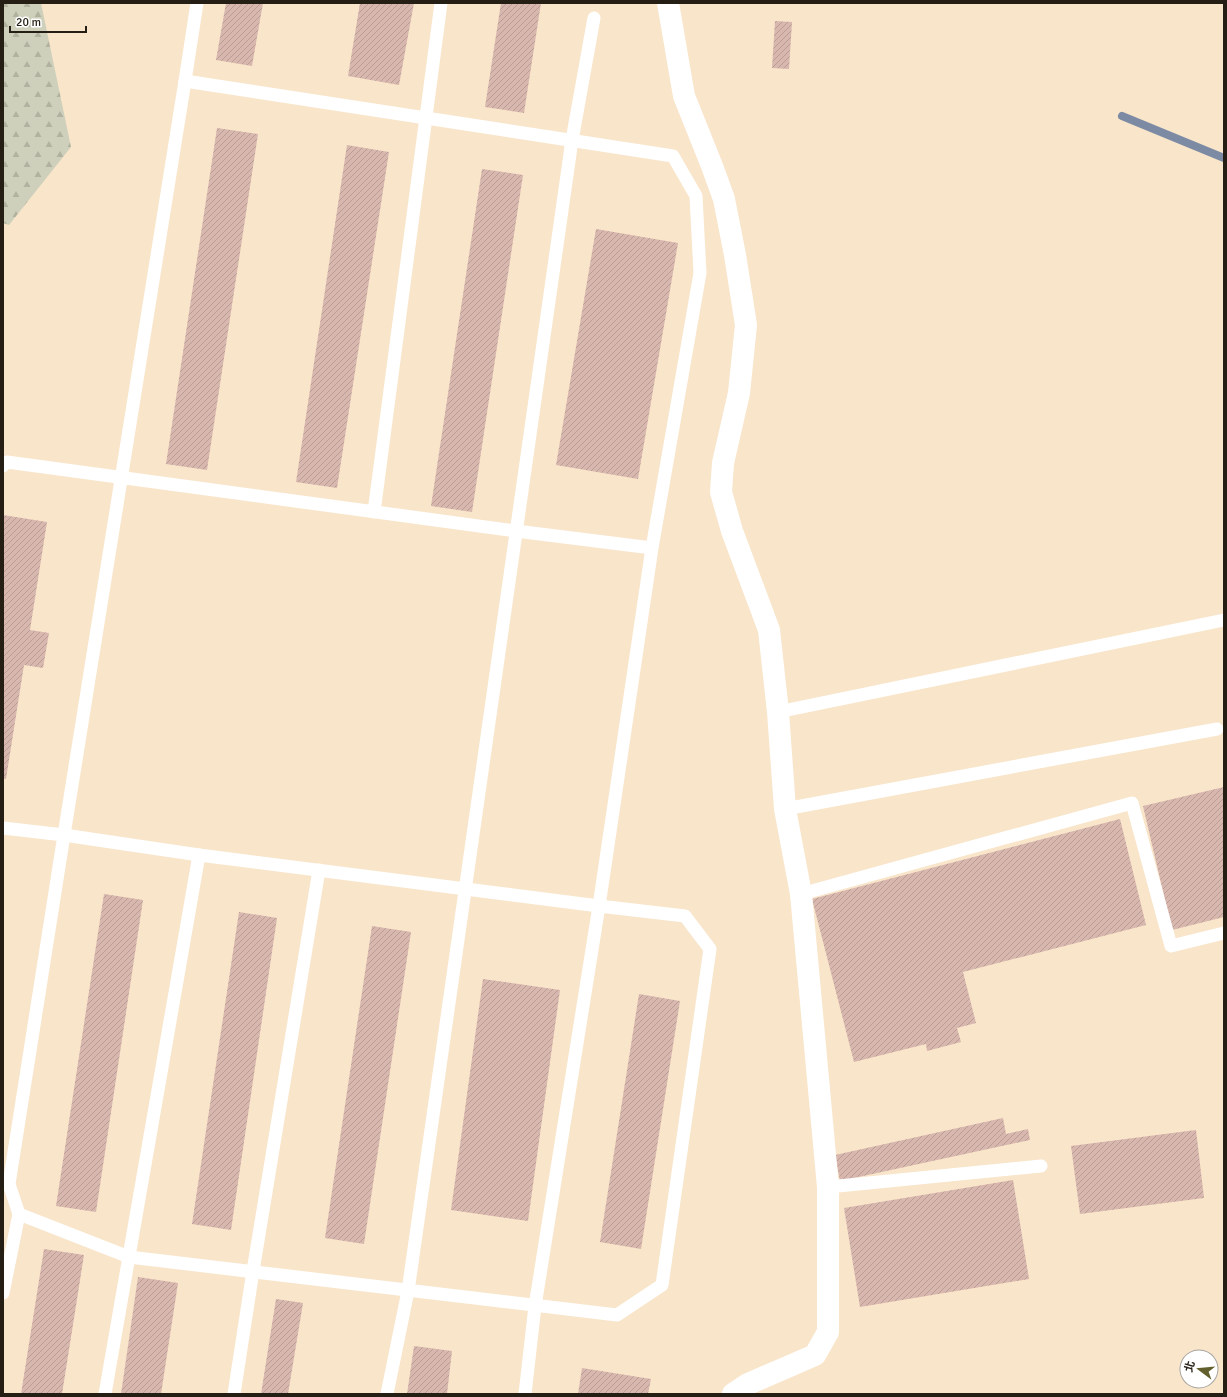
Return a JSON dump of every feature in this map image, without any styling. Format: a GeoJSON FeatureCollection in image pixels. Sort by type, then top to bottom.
{"type":"FeatureCollection","features":[{"type":"Feature","properties":{"kind":"street"},"geometry":{"type":"LineString","coordinates":[[668,3],[684,96],[724,199],[745,318],[746,326],[739,393],[723,463],[721,492],[732,531],[770,630],[785,809],[802,894],[828,1187],[828,1332],[815,1355],[748,1384],[733,1394]]}},
{"type":"Feature","properties":{"kind":"lane"},"geometry":{"type":"LineString","coordinates":[[3,1293],[19,1214],[9,1184],[197,3]]}},
{"type":"Feature","properties":{"kind":"lane"},"geometry":{"type":"LineString","coordinates":[[374,512],[441,3]]}},
{"type":"Feature","properties":{"kind":"lane"},"geometry":{"type":"LineString","coordinates":[[387,1394],[408,1290],[572,140],[594,18]]}},
{"type":"Feature","properties":{"kind":"lane"},"geometry":{"type":"LineString","coordinates":[[185,80],[673,156],[696,196],[700,273],[652,548],[598,906],[535,1306],[525,1394]]}},
{"type":"Feature","properties":{"kind":"lane"},"geometry":{"type":"LineString","coordinates":[[3,466],[7,462],[652,548]]}},
{"type":"Feature","properties":{"kind":"lane"},"geometry":{"type":"LineString","coordinates":[[778,712],[1224,620]]}},
{"type":"Feature","properties":{"kind":"lane"},"geometry":{"type":"LineString","coordinates":[[785,809],[1216,729]]}},
{"type":"Feature","properties":{"kind":"lane"},"geometry":{"type":"LineString","coordinates":[[802,894],[1132,803],[1171,946],[1224,933]]}},
{"type":"Feature","properties":{"kind":"lane"},"geometry":{"type":"LineString","coordinates":[[3,828],[64,835],[199,855],[685,916],[710,949],[662,1286],[617,1315],[129,1257],[19,1214]]}},
{"type":"Feature","properties":{"kind":"lane"},"geometry":{"type":"LineString","coordinates":[[105,1394],[199,855]]}},
{"type":"Feature","properties":{"kind":"lane"},"geometry":{"type":"LineString","coordinates":[[234,1394],[318,870]]}},
{"type":"Feature","properties":{"kind":"lane"},"geometry":{"type":"LineString","coordinates":[[828,1187],[1041,1166]]}},
{"type":"Feature","properties":{"kind":"green space"},"geometry":{"type":"Polygon","coordinates":[[[3,3],[41,3],[71,147],[9,225],[3,223],[3,3]]]}},
{"type":"Feature","properties":{"kind":"building"},"geometry":{"type":"Polygon","coordinates":[[[226,3],[263,3],[252,66],[216,60],[226,3]]]}},
{"type":"Feature","properties":{"kind":"building"},"geometry":{"type":"Polygon","coordinates":[[[360,3],[414,3],[399,85],[348,76],[360,3]]]}},
{"type":"Feature","properties":{"kind":"building"},"geometry":{"type":"Polygon","coordinates":[[[501,3],[541,3],[524,113],[485,107],[501,3]]]}},
{"type":"Feature","properties":{"kind":"building"},"geometry":{"type":"Polygon","coordinates":[[[775,21],[792,22],[789,69],[772,68],[775,21]]]}},
{"type":"Feature","properties":{"kind":"building"},"geometry":{"type":"Polygon","coordinates":[[[217,128],[258,134],[207,470],[166,464],[217,128]]]}},
{"type":"Feature","properties":{"kind":"building"},"geometry":{"type":"Polygon","coordinates":[[[347,145],[389,152],[337,488],[296,482],[347,145]]]}},
{"type":"Feature","properties":{"kind":"building"},"geometry":{"type":"Polygon","coordinates":[[[482,169],[523,175],[472,512],[431,506],[482,169]]]}},
{"type":"Feature","properties":{"kind":"building"},"geometry":{"type":"Polygon","coordinates":[[[596,229],[678,243],[638,479],[556,465],[596,229]]]}},
{"type":"Feature","properties":{"kind":"building"},"geometry":{"type":"Polygon","coordinates":[[[3,515],[47,522],[30,630],[49,633],[43,668],[24,665],[6,779],[3,779],[3,515]]]}},
{"type":"Feature","properties":{"kind":"building"},"geometry":{"type":"Polygon","coordinates":[[[1224,787],[1224,917],[1172,930],[1143,806],[1224,787]]]}},
{"type":"Feature","properties":{"kind":"building"},"geometry":{"type":"Polygon","coordinates":[[[1120,819],[1146,925],[963,972],[976,1023],[957,1028],[961,1042],[927,1051],[926,1044],[854,1062],[812,899],[1120,819]]]}},
{"type":"Feature","properties":{"kind":"building"},"geometry":{"type":"Polygon","coordinates":[[[104,894],[143,900],[96,1212],[56,1206],[104,894]]]}},
{"type":"Feature","properties":{"kind":"building"},"geometry":{"type":"Polygon","coordinates":[[[239,912],[277,918],[231,1230],[192,1224],[239,912]]]}},
{"type":"Feature","properties":{"kind":"building"},"geometry":{"type":"Polygon","coordinates":[[[372,926],[411,932],[364,1244],[325,1238],[372,926]]]}},
{"type":"Feature","properties":{"kind":"building"},"geometry":{"type":"Polygon","coordinates":[[[483,979],[560,990],[528,1221],[451,1210],[483,979]]]}},
{"type":"Feature","properties":{"kind":"building"},"geometry":{"type":"Polygon","coordinates":[[[639,994],[680,1001],[641,1249],[600,1242],[639,994]]]}},
{"type":"Feature","properties":{"kind":"building"},"geometry":{"type":"Polygon","coordinates":[[[1003,1118],[1006,1134],[1028,1129],[1030,1140],[840,1181],[835,1155],[1003,1118]]]}},
{"type":"Feature","properties":{"kind":"building"},"geometry":{"type":"Polygon","coordinates":[[[1196,1130],[1204,1198],[1080,1214],[1071,1146],[1196,1130]]]}},
{"type":"Feature","properties":{"kind":"building"},"geometry":{"type":"Polygon","coordinates":[[[1013,1180],[1029,1279],[860,1307],[844,1208],[1013,1180]]]}},
{"type":"Feature","properties":{"kind":"building"},"geometry":{"type":"Polygon","coordinates":[[[44,1249],[84,1255],[62,1394],[21,1394],[44,1249]]]}},
{"type":"Feature","properties":{"kind":"building"},"geometry":{"type":"Polygon","coordinates":[[[138,1277],[178,1283],[161,1394],[121,1394],[138,1277]]]}},
{"type":"Feature","properties":{"kind":"building"},"geometry":{"type":"Polygon","coordinates":[[[276,1299],[303,1303],[288,1394],[261,1394],[276,1299]]]}},
{"type":"Feature","properties":{"kind":"building"},"geometry":{"type":"Polygon","coordinates":[[[414,1346],[452,1351],[447,1394],[407,1394],[414,1346]]]}},
{"type":"Feature","properties":{"kind":"building"},"geometry":{"type":"Polygon","coordinates":[[[582,1368],[651,1379],[648,1394],[578,1394],[582,1368]]]}},
{"type":"Feature","properties":{"kind":"waterway"},"geometry":{"type":"LineString","coordinates":[[1122,116],[1224,158]]}}]}
